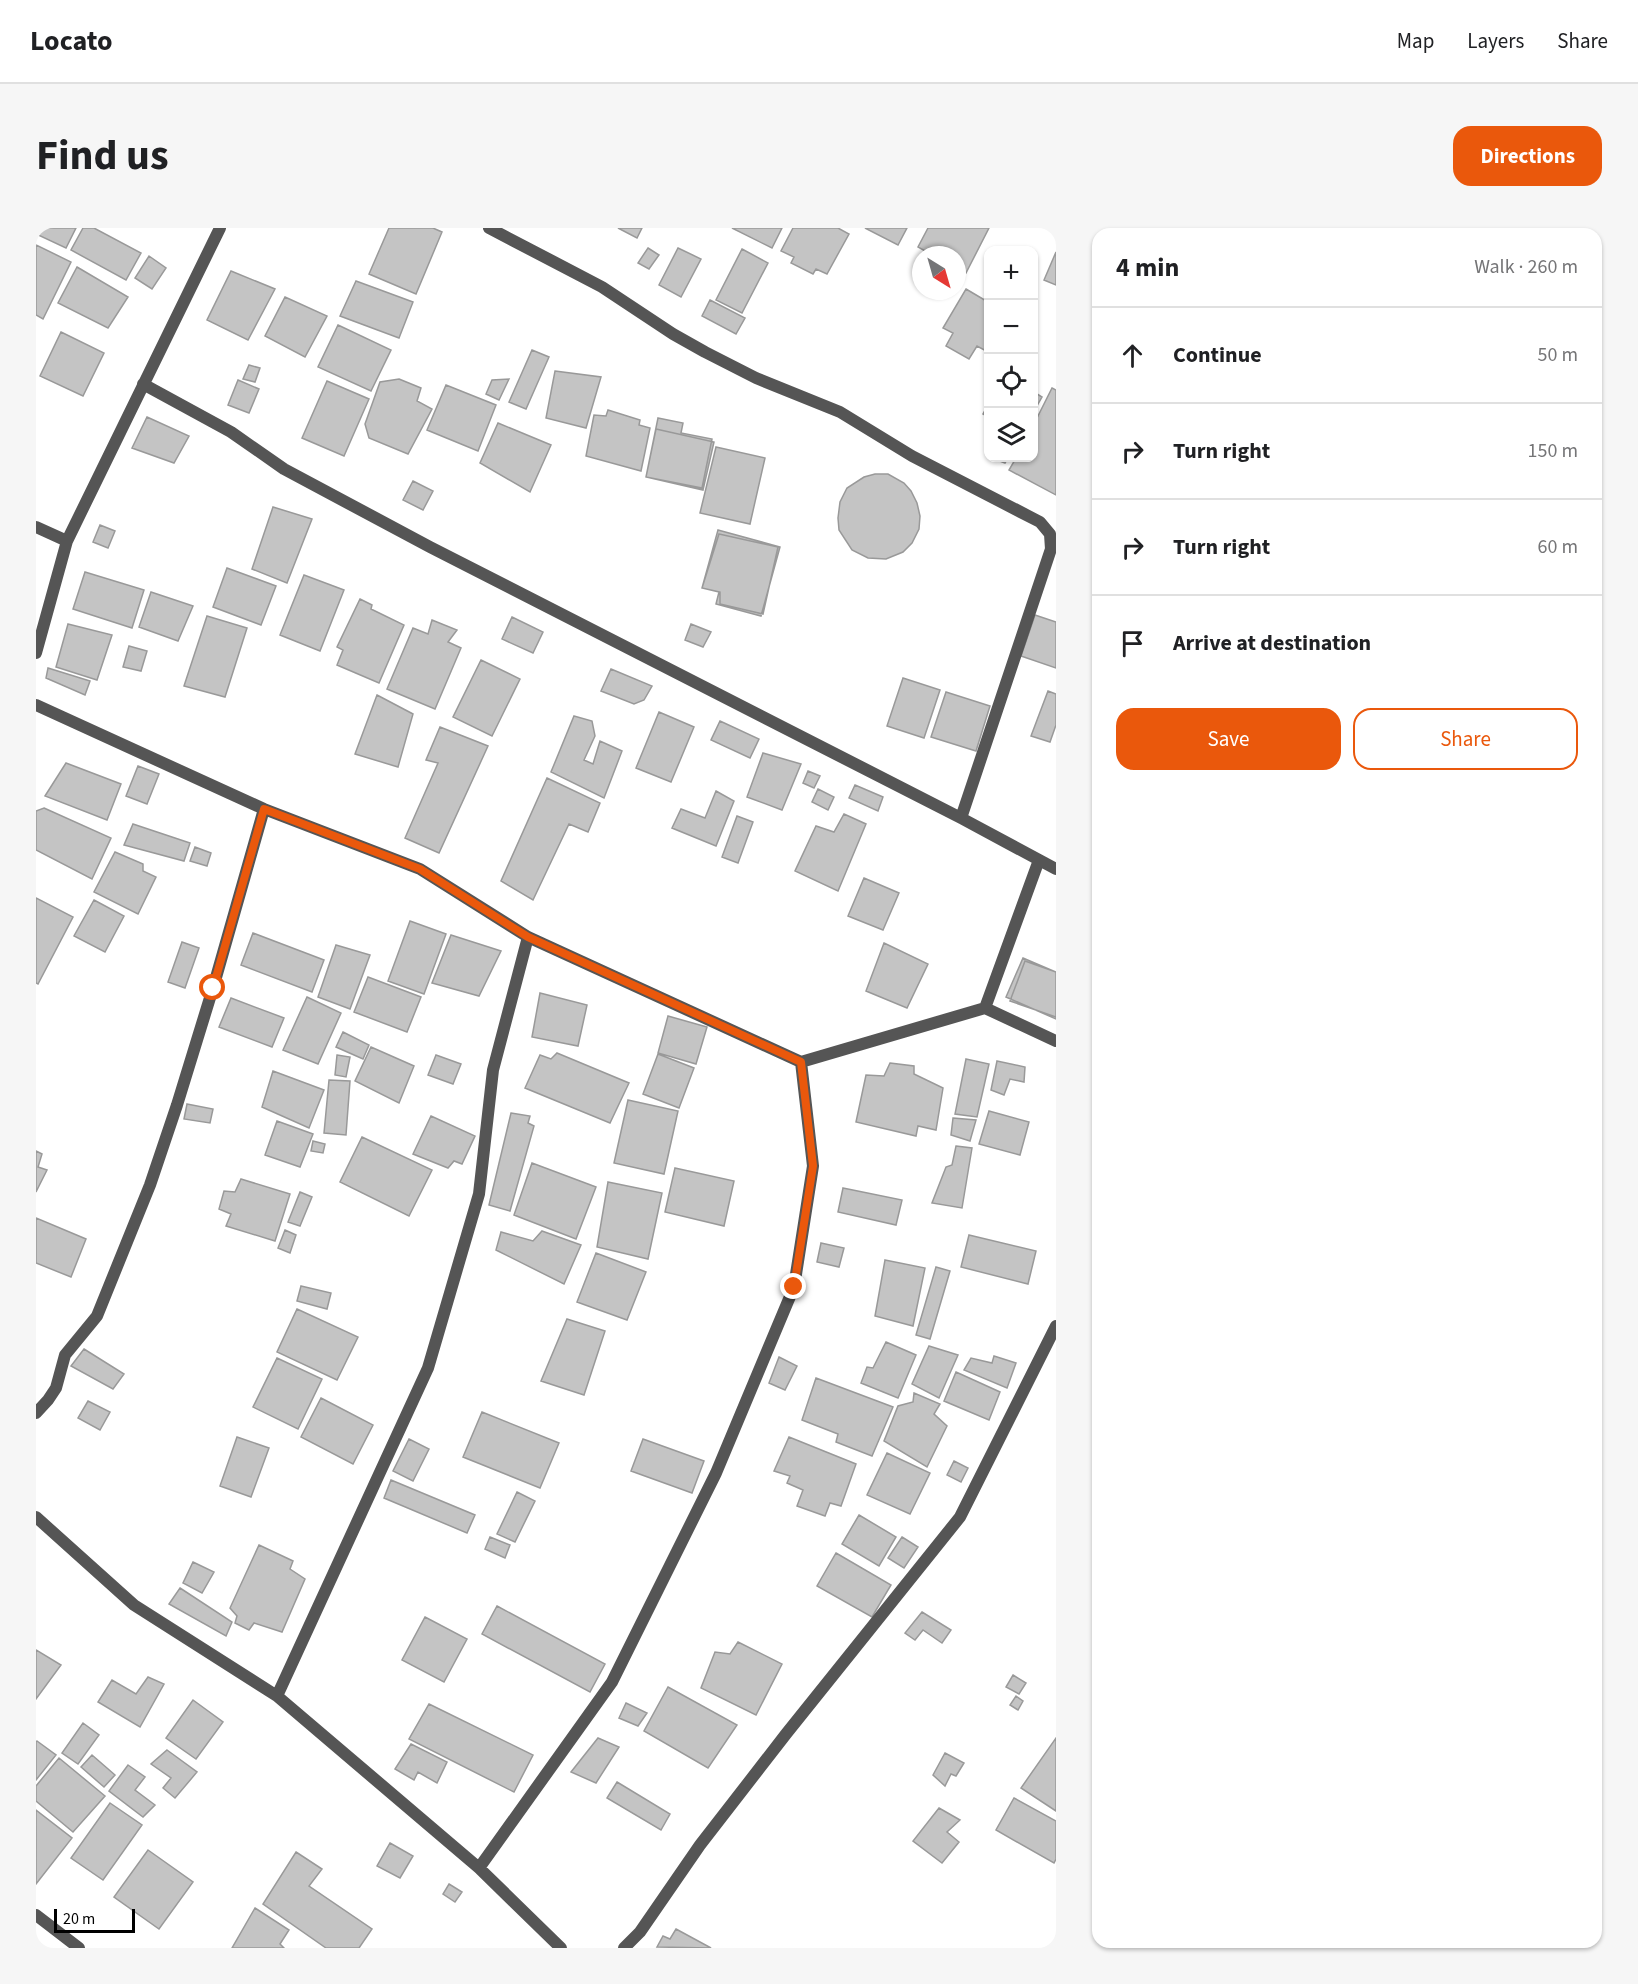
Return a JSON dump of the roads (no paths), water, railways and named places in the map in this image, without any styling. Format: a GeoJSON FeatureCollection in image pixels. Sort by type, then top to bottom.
{"type":"FeatureCollection","features":[{"type":"Feature","properties":{"kind":"street"},"geometry":{"type":"LineString","coordinates":[[36,653],[67,541],[220,228]]}},
{"type":"Feature","properties":{"kind":"street"},"geometry":{"type":"LineString","coordinates":[[489,228],[602,287],[705,352],[756,378],[840,412],[912,456],[1040,522],[1050,534],[1051,549],[961,818]]}},
{"type":"Feature","properties":{"kind":"street"},"geometry":{"type":"LineString","coordinates":[[143,384],[231,432],[284,469],[1056,869]]}},
{"type":"Feature","properties":{"kind":"street"},"geometry":{"type":"LineString","coordinates":[[36,527],[67,541]]}},
{"type":"Feature","properties":{"kind":"street"},"geometry":{"type":"LineString","coordinates":[[36,705],[264,809],[420,869],[528,937],[801,1062],[985,1008],[1056,1041]]}},
{"type":"Feature","properties":{"kind":"street"},"geometry":{"type":"LineString","coordinates":[[36,1413],[48,1401],[56,1388],[65,1355],[97,1316],[150,1185],[213,988],[264,809]]}},
{"type":"Feature","properties":{"kind":"street"},"geometry":{"type":"LineString","coordinates":[[985,1008],[1039,860]]}},
{"type":"Feature","properties":{"kind":"street"},"geometry":{"type":"LineString","coordinates":[[277,1696],[428,1368],[480,1194],[493,1070],[528,937]]}},
{"type":"Feature","properties":{"kind":"street"},"geometry":{"type":"LineString","coordinates":[[479,1868],[612,1682],[717,1473],[794,1287],[813,1166],[801,1062]]}},
{"type":"Feature","properties":{"kind":"street"},"geometry":{"type":"LineString","coordinates":[[624,1948],[640,1932],[700,1845],[786,1734],[960,1517],[1056,1326]]}},
{"type":"Feature","properties":{"kind":"street"},"geometry":{"type":"LineString","coordinates":[[36,1517],[134,1605],[277,1696],[479,1868],[561,1948]]}},
{"type":"Feature","properties":{"kind":"street"},"geometry":{"type":"LineString","coordinates":[[36,1915],[79,1948]]}}]}
